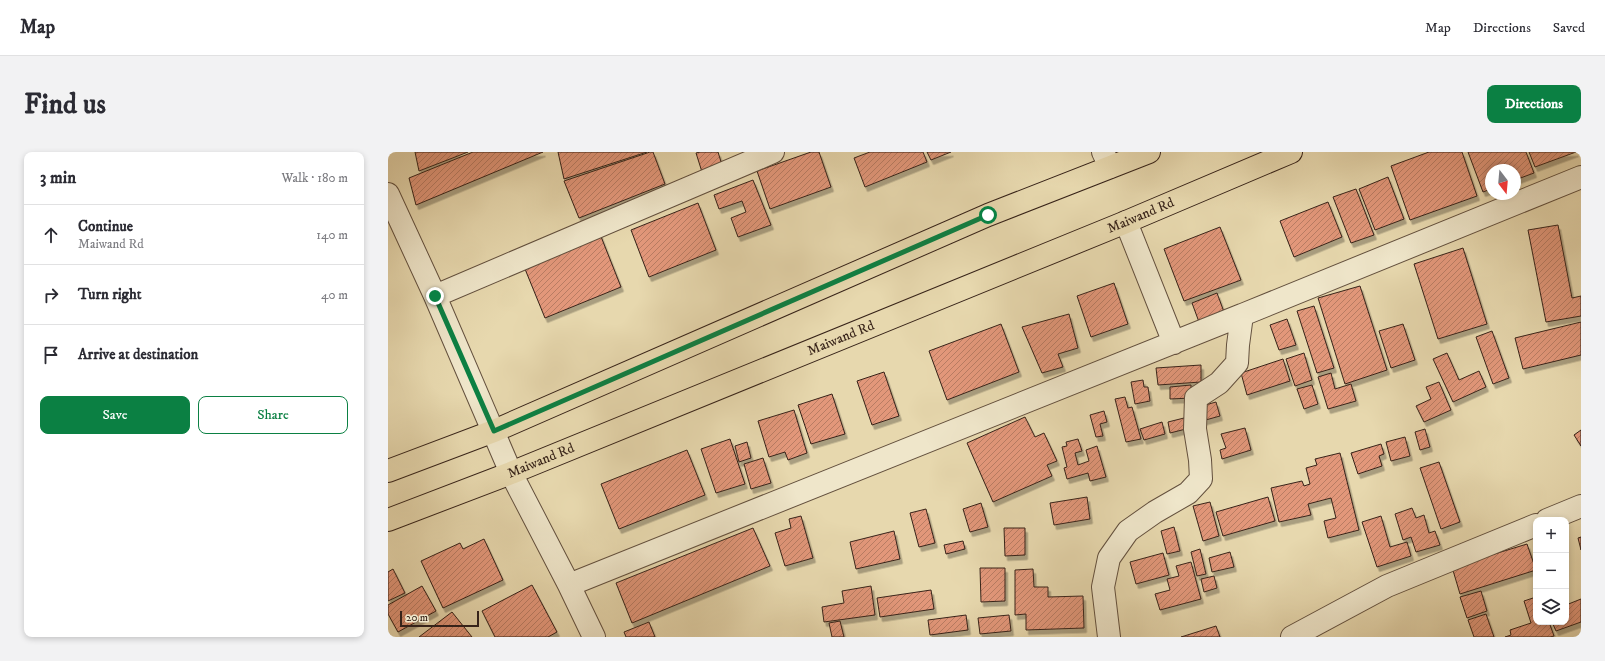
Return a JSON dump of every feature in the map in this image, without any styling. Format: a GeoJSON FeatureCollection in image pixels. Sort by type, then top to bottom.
{"type":"FeatureCollection","features":[{"type":"Feature","properties":{"kind":"main road"},"geometry":{"type":"LineString","coordinates":[[388,471],[494,431],[988,215],[1106,160],[1149,152]]}},
{"type":"Feature","properties":{"kind":"main road","name":"Maiwand Rd"},"geometry":{"type":"LineString","coordinates":[[388,520],[511,473],[1126,222],[1291,152]]}},
{"type":"Feature","properties":{"kind":"street"},"geometry":{"type":"LineString","coordinates":[[435,296],[735,159],[773,152]]}},
{"type":"Feature","properties":{"kind":"street"},"geometry":{"type":"LineString","coordinates":[[569,585],[1242,316],[1581,177]]}},
{"type":"Feature","properties":{"kind":"street"},"geometry":{"type":"LineString","coordinates":[[388,194],[435,296],[511,473],[594,637]]}},
{"type":"Feature","properties":{"kind":"street"},"geometry":{"type":"LineString","coordinates":[[1126,222],[1174,343]]}},
{"type":"Feature","properties":{"kind":"street"},"geometry":{"type":"LineString","coordinates":[[1109,637],[1103,587],[1109,558],[1128,532],[1155,512],[1188,493],[1200,479],[1200,460],[1194,429],[1196,398],[1219,383],[1237,363],[1242,316]]}},
{"type":"Feature","properties":{"kind":"street"},"geometry":{"type":"LineString","coordinates":[[1554,517],[1581,506]]}},
{"type":"Feature","properties":{"kind":"street"},"geometry":{"type":"LineString","coordinates":[[1292,637],[1388,586],[1533,526]]}},
{"type":"Feature","properties":{"kind":"building"},"geometry":{"type":"Polygon","coordinates":[[[415,152],[468,152],[419,171],[415,152]]]}},
{"type":"Feature","properties":{"kind":"building"},"geometry":{"type":"Polygon","coordinates":[[[473,152],[543,152],[416,205],[409,178],[473,152]]]}},
{"type":"Feature","properties":{"kind":"building"},"geometry":{"type":"Polygon","coordinates":[[[558,152],[647,152],[564,179],[558,152]]]}},
{"type":"Feature","properties":{"kind":"building"},"geometry":{"type":"Polygon","coordinates":[[[653,152],[665,184],[579,218],[564,181],[653,152]]]}},
{"type":"Feature","properties":{"kind":"building"},"geometry":{"type":"Polygon","coordinates":[[[718,152],[722,165],[702,172],[696,153],[718,152]]]}},
{"type":"Feature","properties":{"kind":"building"},"geometry":{"type":"Polygon","coordinates":[[[811,152],[819,152],[831,187],[770,209],[757,171],[811,152]]]}},
{"type":"Feature","properties":{"kind":"building"},"geometry":{"type":"Polygon","coordinates":[[[870,152],[923,152],[927,162],[865,187],[854,158],[870,152]]]}},
{"type":"Feature","properties":{"kind":"building"},"geometry":{"type":"Polygon","coordinates":[[[927,152],[951,152],[931,160],[927,152]]]}},
{"type":"Feature","properties":{"kind":"building"},"geometry":{"type":"Polygon","coordinates":[[[1429,152],[1462,152],[1477,196],[1410,220],[1391,166],[1429,152]]]}},
{"type":"Feature","properties":{"kind":"building"},"geometry":{"type":"Polygon","coordinates":[[[1468,152],[1526,152],[1534,173],[1521,178],[1521,164],[1485,164],[1485,191],[1483,192],[1468,152]]]}},
{"type":"Feature","properties":{"kind":"building"},"geometry":{"type":"Polygon","coordinates":[[[1529,152],[1576,152],[1535,167],[1529,152]]]}},
{"type":"Feature","properties":{"kind":"building"},"geometry":{"type":"Polygon","coordinates":[[[1388,177],[1404,219],[1375,230],[1359,189],[1388,177]]]}},
{"type":"Feature","properties":{"kind":"building"},"geometry":{"type":"Polygon","coordinates":[[[753,180],[771,225],[738,237],[731,218],[746,212],[742,201],[719,209],[714,195],[753,180]]]}},
{"type":"Feature","properties":{"kind":"building"},"geometry":{"type":"Polygon","coordinates":[[[1356,189],[1374,235],[1351,243],[1333,197],[1356,189]]]}},
{"type":"Feature","properties":{"kind":"building"},"geometry":{"type":"Polygon","coordinates":[[[1328,202],[1342,237],[1294,257],[1280,221],[1328,202]]]}},
{"type":"Feature","properties":{"kind":"building"},"geometry":{"type":"Polygon","coordinates":[[[698,203],[716,250],[649,277],[631,230],[698,203]]]}},
{"type":"Feature","properties":{"kind":"building"},"geometry":{"type":"Polygon","coordinates":[[[1558,225],[1572,298],[1581,296],[1581,316],[1546,322],[1528,230],[1558,225]]]}},
{"type":"Feature","properties":{"kind":"building"},"geometry":{"type":"Polygon","coordinates":[[[1220,227],[1241,280],[1184,301],[1164,249],[1220,227]]]}},
{"type":"Feature","properties":{"kind":"building"},"geometry":{"type":"Polygon","coordinates":[[[598,229],[621,287],[545,318],[525,269],[598,229]]]}},
{"type":"Feature","properties":{"kind":"building"},"geometry":{"type":"Polygon","coordinates":[[[1463,248],[1487,324],[1438,339],[1414,264],[1463,248]]]}},
{"type":"Feature","properties":{"kind":"building"},"geometry":{"type":"Polygon","coordinates":[[[1114,283],[1128,324],[1091,337],[1077,296],[1114,283]]]}},
{"type":"Feature","properties":{"kind":"building"},"geometry":{"type":"Polygon","coordinates":[[[1360,286],[1387,370],[1345,384],[1318,298],[1360,286]]]}},
{"type":"Feature","properties":{"kind":"building"},"geometry":{"type":"Polygon","coordinates":[[[1217,293],[1224,312],[1199,322],[1192,303],[1217,293]]]}},
{"type":"Feature","properties":{"kind":"building"},"geometry":{"type":"Polygon","coordinates":[[[1314,306],[1334,368],[1317,373],[1297,311],[1314,306]]]}},
{"type":"Feature","properties":{"kind":"building"},"geometry":{"type":"Polygon","coordinates":[[[1069,314],[1078,348],[1058,354],[1063,367],[1042,373],[1022,327],[1069,314]]]}},
{"type":"Feature","properties":{"kind":"building"},"geometry":{"type":"Polygon","coordinates":[[[1287,319],[1296,345],[1279,350],[1270,325],[1287,319]]]}},
{"type":"Feature","properties":{"kind":"building"},"geometry":{"type":"Polygon","coordinates":[[[1581,322],[1581,355],[1523,369],[1515,338],[1581,322]]]}},
{"type":"Feature","properties":{"kind":"building"},"geometry":{"type":"Polygon","coordinates":[[[1001,324],[1019,372],[947,400],[929,351],[1001,324]]]}},
{"type":"Feature","properties":{"kind":"building"},"geometry":{"type":"Polygon","coordinates":[[[1403,324],[1415,360],[1391,368],[1379,331],[1403,324]]]}},
{"type":"Feature","properties":{"kind":"building"},"geometry":{"type":"Polygon","coordinates":[[[1492,331],[1509,378],[1493,384],[1476,337],[1492,331]]]}},
{"type":"Feature","properties":{"kind":"building"},"geometry":{"type":"Polygon","coordinates":[[[1304,353],[1312,380],[1295,386],[1286,359],[1304,353]]]}},
{"type":"Feature","properties":{"kind":"building"},"geometry":{"type":"Polygon","coordinates":[[[1447,353],[1459,380],[1479,371],[1486,387],[1453,402],[1433,359],[1447,353]]]}},
{"type":"Feature","properties":{"kind":"building"},"geometry":{"type":"Polygon","coordinates":[[[1283,359],[1290,381],[1247,395],[1241,373],[1283,359]]]}},
{"type":"Feature","properties":{"kind":"building"},"geometry":{"type":"Polygon","coordinates":[[[1201,365],[1201,382],[1158,385],[1156,368],[1201,365]]]}},
{"type":"Feature","properties":{"kind":"building"},"geometry":{"type":"Polygon","coordinates":[[[884,372],[899,416],[872,425],[857,381],[884,372]]]}},
{"type":"Feature","properties":{"kind":"building"},"geometry":{"type":"Polygon","coordinates":[[[1331,373],[1335,389],[1351,384],[1356,401],[1328,409],[1318,377],[1331,373]]]}},
{"type":"Feature","properties":{"kind":"building"},"geometry":{"type":"Polygon","coordinates":[[[1143,380],[1144,387],[1148,387],[1150,401],[1135,404],[1131,382],[1143,380]]]}},
{"type":"Feature","properties":{"kind":"building"},"geometry":{"type":"Polygon","coordinates":[[[1439,382],[1451,410],[1424,422],[1416,406],[1431,399],[1426,387],[1439,382]]]}},
{"type":"Feature","properties":{"kind":"building"},"geometry":{"type":"Polygon","coordinates":[[[1191,385],[1191,398],[1170,399],[1170,387],[1191,385]]]}},
{"type":"Feature","properties":{"kind":"building"},"geometry":{"type":"Polygon","coordinates":[[[1312,385],[1318,404],[1304,409],[1297,389],[1312,385]]]}},
{"type":"Feature","properties":{"kind":"building"},"geometry":{"type":"Polygon","coordinates":[[[832,394],[845,434],[811,444],[798,405],[832,394]]]}},
{"type":"Feature","properties":{"kind":"building"},"geometry":{"type":"Polygon","coordinates":[[[1125,397],[1128,408],[1132,407],[1141,439],[1126,442],[1115,399],[1125,397]]]}},
{"type":"Feature","properties":{"kind":"building"},"geometry":{"type":"Polygon","coordinates":[[[1216,402],[1220,416],[1202,421],[1198,407],[1216,402]]]}},
{"type":"Feature","properties":{"kind":"building"},"geometry":{"type":"Polygon","coordinates":[[[794,410],[807,453],[788,460],[785,452],[769,457],[758,421],[794,410]]]}},
{"type":"Feature","properties":{"kind":"building"},"geometry":{"type":"Polygon","coordinates":[[[1104,411],[1107,422],[1100,424],[1103,436],[1096,437],[1090,415],[1104,411]]]}},
{"type":"Feature","properties":{"kind":"building"},"geometry":{"type":"Polygon","coordinates":[[[1025,417],[1035,437],[1044,433],[1057,461],[1047,465],[1052,476],[993,502],[967,443],[1025,417]]]}},
{"type":"Feature","properties":{"kind":"building"},"geometry":{"type":"Polygon","coordinates":[[[1188,417],[1190,428],[1170,433],[1168,422],[1188,417]]]}},
{"type":"Feature","properties":{"kind":"building"},"geometry":{"type":"Polygon","coordinates":[[[1162,422],[1165,434],[1144,440],[1140,429],[1162,422]]]}},
{"type":"Feature","properties":{"kind":"building"},"geometry":{"type":"Polygon","coordinates":[[[1245,428],[1251,450],[1222,459],[1220,450],[1226,448],[1221,434],[1245,428]]]}},
{"type":"Feature","properties":{"kind":"building"},"geometry":{"type":"Polygon","coordinates":[[[1425,429],[1430,447],[1420,450],[1415,432],[1425,429]]]}},
{"type":"Feature","properties":{"kind":"building"},"geometry":{"type":"Polygon","coordinates":[[[1581,430],[1581,446],[1574,435],[1581,430]]]}},
{"type":"Feature","properties":{"kind":"building"},"geometry":{"type":"Polygon","coordinates":[[[1405,437],[1410,456],[1391,461],[1386,442],[1405,437]]]}},
{"type":"Feature","properties":{"kind":"building"},"geometry":{"type":"Polygon","coordinates":[[[730,439],[745,484],[716,493],[701,449],[730,439]]]}},
{"type":"Feature","properties":{"kind":"building"},"geometry":{"type":"Polygon","coordinates":[[[1078,439],[1082,451],[1075,453],[1078,465],[1089,461],[1086,450],[1097,446],[1106,477],[1090,481],[1088,473],[1067,479],[1064,468],[1067,467],[1062,447],[1067,446],[1066,442],[1078,439]]]}},
{"type":"Feature","properties":{"kind":"building"},"geometry":{"type":"Polygon","coordinates":[[[747,442],[751,458],[739,462],[735,446],[747,442]]]}},
{"type":"Feature","properties":{"kind":"building"},"geometry":{"type":"Polygon","coordinates":[[[1381,444],[1384,454],[1379,456],[1382,466],[1358,474],[1351,453],[1381,444]]]}},
{"type":"Feature","properties":{"kind":"building"},"geometry":{"type":"Polygon","coordinates":[[[687,450],[705,495],[619,529],[601,484],[687,450]]]}},
{"type":"Feature","properties":{"kind":"building"},"geometry":{"type":"Polygon","coordinates":[[[1340,453],[1359,530],[1328,538],[1324,521],[1336,518],[1331,498],[1308,504],[1311,515],[1279,522],[1271,488],[1302,481],[1304,486],[1310,484],[1306,468],[1317,465],[1315,459],[1340,453]]]}},
{"type":"Feature","properties":{"kind":"building"},"geometry":{"type":"Polygon","coordinates":[[[763,458],[771,483],[751,489],[744,464],[763,458]]]}},
{"type":"Feature","properties":{"kind":"building"},"geometry":{"type":"Polygon","coordinates":[[[1439,462],[1460,522],[1441,529],[1420,468],[1439,462]]]}},
{"type":"Feature","properties":{"kind":"building"},"geometry":{"type":"Polygon","coordinates":[[[1087,497],[1090,519],[1054,525],[1050,503],[1087,497]]]}},
{"type":"Feature","properties":{"kind":"building"},"geometry":{"type":"Polygon","coordinates":[[[1268,497],[1275,521],[1223,536],[1216,512],[1268,497]]]}},
{"type":"Feature","properties":{"kind":"building"},"geometry":{"type":"Polygon","coordinates":[[[1210,502],[1219,536],[1203,541],[1193,506],[1210,502]]]}},
{"type":"Feature","properties":{"kind":"building"},"geometry":{"type":"Polygon","coordinates":[[[981,503],[988,527],[970,532],[963,509],[981,503]]]}},
{"type":"Feature","properties":{"kind":"building"},"geometry":{"type":"Polygon","coordinates":[[[1412,508],[1416,518],[1424,515],[1429,533],[1435,531],[1440,545],[1416,552],[1411,537],[1403,540],[1395,514],[1412,508]]]}},
{"type":"Feature","properties":{"kind":"building"},"geometry":{"type":"Polygon","coordinates":[[[926,509],[935,543],[919,547],[910,513],[926,509]]]}},
{"type":"Feature","properties":{"kind":"building"},"geometry":{"type":"Polygon","coordinates":[[[801,516],[813,558],[785,566],[775,533],[791,528],[789,519],[801,516]]]}},
{"type":"Feature","properties":{"kind":"building"},"geometry":{"type":"Polygon","coordinates":[[[1381,516],[1390,547],[1407,542],[1411,556],[1377,567],[1362,522],[1381,516]]]}},
{"type":"Feature","properties":{"kind":"building"},"geometry":{"type":"Polygon","coordinates":[[[1174,527],[1180,551],[1167,554],[1161,531],[1174,527]]]}},
{"type":"Feature","properties":{"kind":"building"},"geometry":{"type":"Polygon","coordinates":[[[753,528],[770,566],[632,623],[616,583],[753,528]]]}},
{"type":"Feature","properties":{"kind":"building"},"geometry":{"type":"Polygon","coordinates":[[[1004,528],[1025,528],[1025,555],[1005,556],[1004,528]]]}},
{"type":"Feature","properties":{"kind":"building"},"geometry":{"type":"Polygon","coordinates":[[[894,531],[900,559],[856,569],[850,542],[894,531]]]}},
{"type":"Feature","properties":{"kind":"building"},"geometry":{"type":"Polygon","coordinates":[[[1581,537],[1581,550],[1578,538],[1581,537]]]}},
{"type":"Feature","properties":{"kind":"building"},"geometry":{"type":"Polygon","coordinates":[[[484,539],[503,580],[443,608],[421,561],[460,543],[463,549],[484,539]]]}},
{"type":"Feature","properties":{"kind":"building"},"geometry":{"type":"Polygon","coordinates":[[[963,541],[965,549],[946,554],[944,545],[963,541]]]}},
{"type":"Feature","properties":{"kind":"building"},"geometry":{"type":"Polygon","coordinates":[[[1527,544],[1533,561],[1533,571],[1460,594],[1452,567],[1527,544]]]}},
{"type":"Feature","properties":{"kind":"building"},"geometry":{"type":"Polygon","coordinates":[[[1200,549],[1206,574],[1197,576],[1191,552],[1200,549]]]}},
{"type":"Feature","properties":{"kind":"building"},"geometry":{"type":"Polygon","coordinates":[[[1230,552],[1234,567],[1212,572],[1209,558],[1230,552]]]}},
{"type":"Feature","properties":{"kind":"building"},"geometry":{"type":"Polygon","coordinates":[[[1163,553],[1169,575],[1136,584],[1130,562],[1163,553]]]}},
{"type":"Feature","properties":{"kind":"building"},"geometry":{"type":"Polygon","coordinates":[[[1191,562],[1201,599],[1160,610],[1155,594],[1170,590],[1167,579],[1179,576],[1176,566],[1191,562]]]}},
{"type":"Feature","properties":{"kind":"building"},"geometry":{"type":"Polygon","coordinates":[[[980,568],[1005,568],[1005,601],[981,602],[980,568]]]}},
{"type":"Feature","properties":{"kind":"building"},"geometry":{"type":"Polygon","coordinates":[[[393,569],[405,593],[388,601],[388,572],[393,569]]]}},
{"type":"Feature","properties":{"kind":"building"},"geometry":{"type":"Polygon","coordinates":[[[1033,569],[1034,587],[1048,587],[1048,597],[1083,596],[1084,628],[1026,630],[1026,614],[1015,615],[1015,570],[1033,569]]]}},
{"type":"Feature","properties":{"kind":"building"},"geometry":{"type":"Polygon","coordinates":[[[1214,576],[1217,588],[1204,592],[1201,579],[1214,576]]]}},
{"type":"Feature","properties":{"kind":"building"},"geometry":{"type":"Polygon","coordinates":[[[532,585],[557,632],[548,637],[495,637],[482,611],[532,585]]]}},
{"type":"Feature","properties":{"kind":"building"},"geometry":{"type":"Polygon","coordinates":[[[422,586],[436,611],[398,632],[388,614],[388,605],[422,586]]]}},
{"type":"Feature","properties":{"kind":"building"},"geometry":{"type":"Polygon","coordinates":[[[871,586],[875,615],[824,622],[822,607],[844,603],[842,591],[871,586]]]}},
{"type":"Feature","properties":{"kind":"building"},"geometry":{"type":"Polygon","coordinates":[[[931,590],[934,609],[880,617],[877,598],[931,590]]]}},
{"type":"Feature","properties":{"kind":"building"},"geometry":{"type":"Polygon","coordinates":[[[1481,591],[1487,611],[1467,618],[1460,597],[1481,591]]]}},
{"type":"Feature","properties":{"kind":"building"},"geometry":{"type":"Polygon","coordinates":[[[1533,598],[1533,625],[1550,625],[1554,636],[1505,637],[1511,635],[1510,630],[1531,623],[1524,601],[1533,598]]]}},
{"type":"Feature","properties":{"kind":"building"},"geometry":{"type":"Polygon","coordinates":[[[1581,599],[1581,622],[1556,631],[1553,625],[1569,625],[1569,604],[1581,599]]]}},
{"type":"Feature","properties":{"kind":"building"},"geometry":{"type":"Polygon","coordinates":[[[452,612],[472,637],[419,637],[452,612]]]}},
{"type":"Feature","properties":{"kind":"building"},"geometry":{"type":"Polygon","coordinates":[[[1486,614],[1494,637],[1474,637],[1468,620],[1486,614]]]}},
{"type":"Feature","properties":{"kind":"building"},"geometry":{"type":"Polygon","coordinates":[[[966,615],[968,630],[930,635],[928,620],[966,615]]]}},
{"type":"Feature","properties":{"kind":"building"},"geometry":{"type":"Polygon","coordinates":[[[1009,615],[1011,631],[980,634],[978,618],[1009,615]]]}},
{"type":"Feature","properties":{"kind":"building"},"geometry":{"type":"Polygon","coordinates":[[[840,621],[844,637],[832,637],[829,623],[840,621]]]}},
{"type":"Feature","properties":{"kind":"building"},"geometry":{"type":"Polygon","coordinates":[[[649,622],[655,637],[626,637],[624,632],[649,622]]]}},
{"type":"Feature","properties":{"kind":"building"},"geometry":{"type":"Polygon","coordinates":[[[1216,626],[1220,637],[1181,637],[1216,626]]]}},
{"type":"Feature","properties":{"kind":"route"},"geometry":{"type":"LineString","coordinates":[[435,296],[494,431],[988,215]]}}]}
